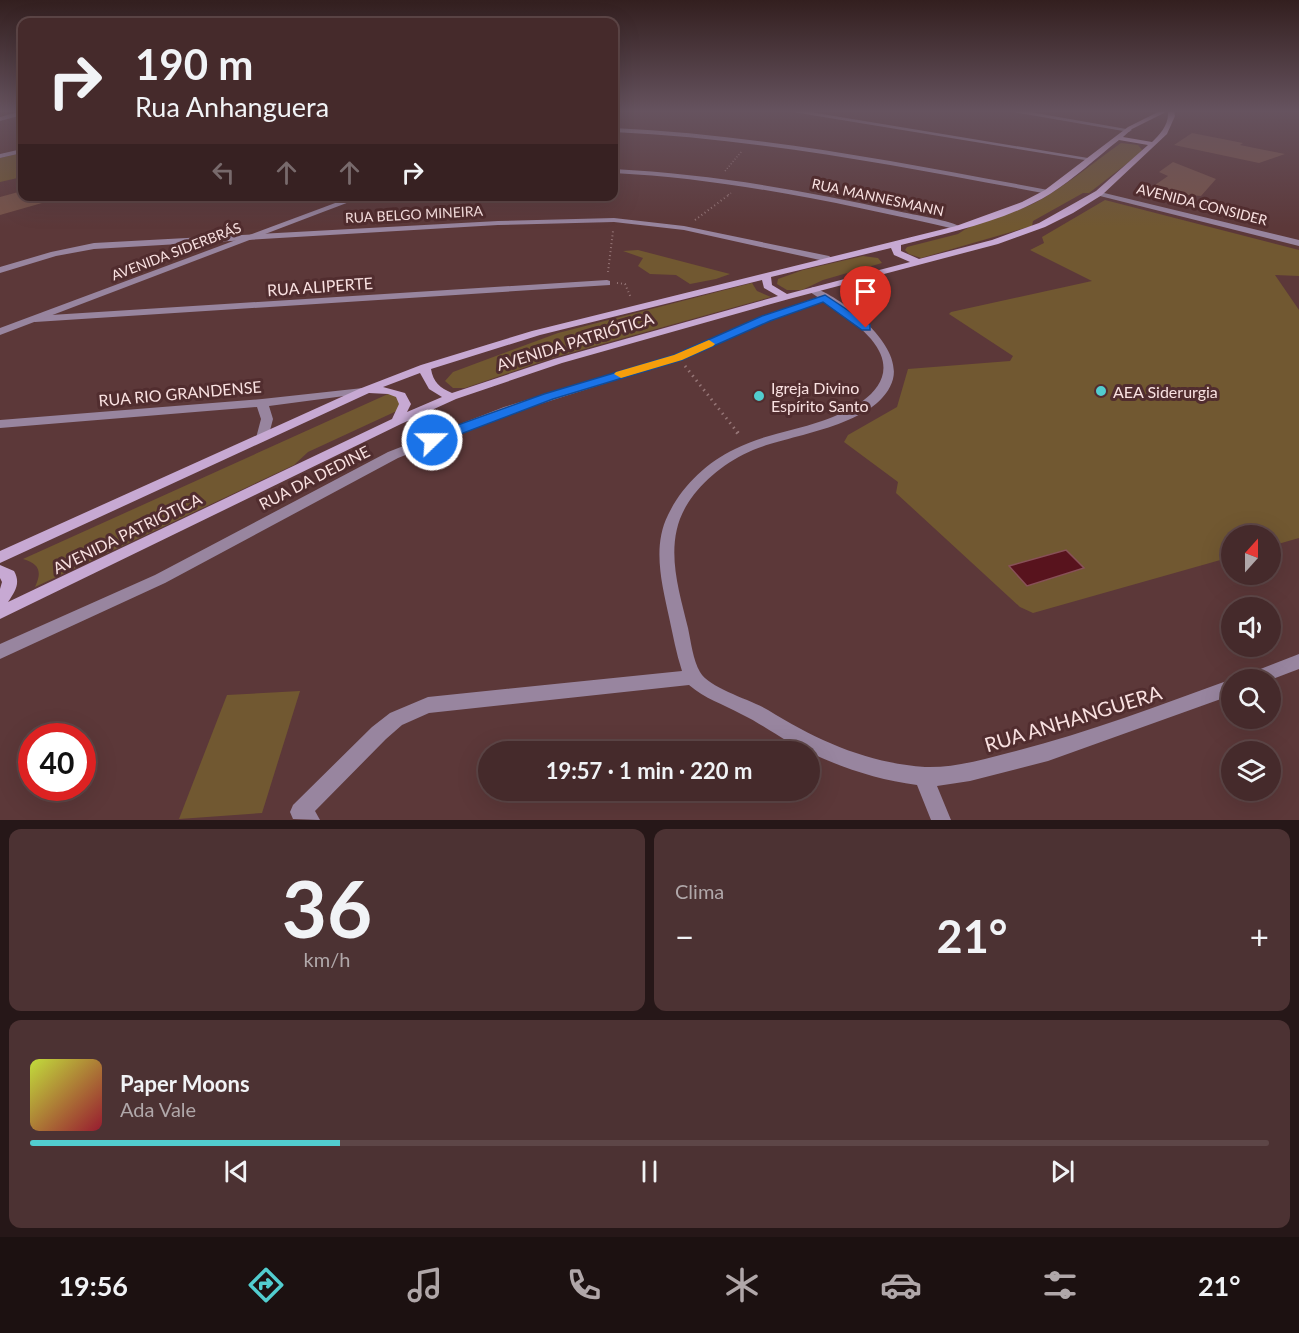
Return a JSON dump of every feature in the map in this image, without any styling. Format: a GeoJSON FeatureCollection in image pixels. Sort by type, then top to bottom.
{"type":"FeatureCollection","features":[{"type":"Feature","properties":{"kind":"main road","name":"AVENIDA PATRIÓTICA"},"geometry":{"type":"LineString","coordinates":[[0,557],[363,391],[425,367],[536,333],[959,228],[1025,204],[1048,192],[1103,150]]}},
{"type":"Feature","properties":{"kind":"main road","name":"AVENIDA PATRIÓTICA"},"geometry":{"type":"LineString","coordinates":[[0,613],[398,421],[452,398],[558,361],[786,297],[819,294],[890,269],[1015,235],[1070,211],[1099,193],[1146,150]]}},
{"type":"Feature","properties":{"kind":"main road"},"geometry":{"type":"LineString","coordinates":[[898,242],[895,248],[897,253],[919,262]]}},
{"type":"Feature","properties":{"kind":"main road"},"geometry":{"type":"LineString","coordinates":[[867,250],[882,259],[890,269]]}},
{"type":"Feature","properties":{"kind":"main road"},"geometry":{"type":"LineString","coordinates":[[766,275],[767,286],[786,297]]}},
{"type":"Feature","properties":{"kind":"main road"},"geometry":{"type":"LineString","coordinates":[[425,367],[432,387],[452,398]]}},
{"type":"Feature","properties":{"kind":"main road"},"geometry":{"type":"LineString","coordinates":[[363,391],[384,390],[401,395],[405,404],[398,421]]}},
{"type":"Feature","properties":{"kind":"main road"},"geometry":{"type":"LineString","coordinates":[[0,571],[9,575],[11,582],[7,592],[0,600]]}},
{"type":"Feature","properties":{"kind":"street"},"geometry":{"type":"LineString","coordinates":[[810,150],[1048,192]]}},
{"type":"Feature","properties":{"kind":"street"},"geometry":{"type":"LineString","coordinates":[[1036,150],[1091,159]]}},
{"type":"Feature","properties":{"kind":"street"},"geometry":{"type":"LineString","coordinates":[[0,156],[18,152]]}},
{"type":"Feature","properties":{"kind":"street","name":"RUA MANNESMANN"},"geometry":{"type":"LineString","coordinates":[[618,171],[666,173],[744,183],[959,228]]}},
{"type":"Feature","properties":{"kind":"street","name":"AVENIDA CONSIDER"},"geometry":{"type":"LineString","coordinates":[[1099,193],[1299,243]]}},
{"type":"Feature","properties":{"kind":"street","name":"AVENIDA SIDERBRÁS"},"geometry":{"type":"LineString","coordinates":[[0,332],[349,201]]}},
{"type":"Feature","properties":{"kind":"street","name":"RUA BELGO MINEIRA"},"geometry":{"type":"LineString","coordinates":[[0,270],[80,248],[256,236],[581,220],[614,220],[684,228],[829,260]]}},
{"type":"Feature","properties":{"kind":"street","name":"RUA ALIPERTE"},"geometry":{"type":"LineString","coordinates":[[35,319],[607,283]]}},
{"type":"Feature","properties":{"kind":"street"},"geometry":{"type":"LineString","coordinates":[[310,820],[300,812],[351,760],[396,719],[428,705],[693,677],[667,572],[666,553],[670,527],[684,498],[706,474],[725,460],[749,447],[854,412],[874,399],[887,380],[890,368],[879,342],[866,328],[819,294]]}},
{"type":"Feature","properties":{"kind":"street","name":"RUA DA DEDINE"},"geometry":{"type":"LineString","coordinates":[[0,652],[160,579],[393,455],[508,410],[678,357],[819,294]]}},
{"type":"Feature","properties":{"kind":"street","name":"RUA RIO GRANDENSE"},"geometry":{"type":"LineString","coordinates":[[0,424],[262,403],[363,391]]}},
{"type":"Feature","properties":{"kind":"street"},"geometry":{"type":"LineString","coordinates":[[262,403],[267,419],[262,438]]}},
{"type":"Feature","properties":{"kind":"street"},"geometry":{"type":"LineString","coordinates":[[1279,669],[1299,661]]}},
{"type":"Feature","properties":{"kind":"street","name":"RUA ANHANGUERA"},"geometry":{"type":"LineString","coordinates":[[693,677],[709,691],[752,710],[783,731],[834,755],[874,767],[924,777],[971,771],[1035,756],[1221,691]]}},
{"type":"Feature","properties":{"kind":"street"},"geometry":{"type":"LineString","coordinates":[[924,777],[941,820]]}},
{"type":"Feature","properties":{"kind":"path"},"geometry":{"type":"LineString","coordinates":[[718,179],[743,150]]}},
{"type":"Feature","properties":{"kind":"path"},"geometry":{"type":"LineString","coordinates":[[684,228],[744,183]]}},
{"type":"Feature","properties":{"kind":"shaded area"},"geometry":{"type":"Polygon","coordinates":[[[1111,150],[1143,151],[1089,193],[1083,193],[1033,221],[1032,226],[921,258],[905,250],[907,247],[958,234],[976,224],[1030,205],[1061,187],[1111,150]]]}},
{"type":"Feature","properties":{"kind":"shaded area"},"geometry":{"type":"Polygon","coordinates":[[[18,154],[18,178],[0,182],[0,158],[18,154]]]}},
{"type":"Feature","properties":{"kind":"shaded area","name":"AEA Siderurgia"},"geometry":{"type":"Polygon","coordinates":[[[1105,200],[1299,250],[1299,276],[1275,275],[1299,310],[1299,538],[1281,543],[1281,525],[1221,525],[1221,560],[1033,613],[1020,607],[896,493],[898,482],[844,442],[848,435],[897,407],[908,369],[1010,361],[1013,356],[949,314],[951,312],[1092,281],[1030,250],[1044,243],[1042,237],[1105,200]]]}},
{"type":"Feature","properties":{"kind":"shaded area"},"geometry":{"type":"Polygon","coordinates":[[[638,250],[730,274],[690,284],[676,275],[650,274],[638,266],[643,258],[623,251],[638,250]]]}},
{"type":"Feature","properties":{"kind":"shaded area"},"geometry":{"type":"Polygon","coordinates":[[[863,256],[878,258],[882,263],[823,280],[802,290],[787,290],[777,284],[778,279],[803,270],[863,256]]]}},
{"type":"Feature","properties":{"kind":"shaded area"},"geometry":{"type":"Polygon","coordinates":[[[752,283],[757,291],[771,297],[552,358],[465,388],[453,388],[445,381],[453,372],[558,333],[752,283]]]}},
{"type":"Feature","properties":{"kind":"shaded area"},"geometry":{"type":"Polygon","coordinates":[[[388,394],[399,394],[401,409],[308,452],[294,465],[35,587],[38,569],[33,563],[23,559],[388,394]]]}},
{"type":"Feature","properties":{"kind":"shaded area"},"geometry":{"type":"Polygon","coordinates":[[[1066,550],[1084,568],[1027,586],[1009,566],[1066,550]]]}},
{"type":"Feature","properties":{"kind":"shaded area"},"geometry":{"type":"Polygon","coordinates":[[[300,691],[262,813],[179,819],[227,695],[300,691]]]}},
{"type":"Feature","properties":{"kind":"building"},"geometry":{"type":"Polygon","coordinates":[[[1199,150],[1266,150],[1285,154],[1259,163],[1199,150]]]}},
{"type":"Feature","properties":{"kind":"building"},"geometry":{"type":"Polygon","coordinates":[[[1173,162],[1216,179],[1201,196],[1174,194],[1155,185],[1168,176],[1159,172],[1173,162]]]}},
{"type":"Feature","properties":{"kind":"building"},"geometry":{"type":"Polygon","coordinates":[[[18,192],[18,201],[49,201],[0,215],[0,197],[18,192]]]}},
{"type":"Feature","properties":{"kind":"slow traffic"},"geometry":{"type":"LineString","coordinates":[[621,374],[678,357],[709,344]]}},
{"type":"Feature","properties":{"kind":"place","name":"AEA Siderurgia"},"geometry":{"type":"Point","coordinates":[1101,391]}},
{"type":"Feature","properties":{"kind":"place","name":"Igreja Divino Espírito Santo"},"geometry":{"type":"Point","coordinates":[759,396]}},
{"type":"Feature","properties":{"kind":"route"},"geometry":{"type":"LineString","coordinates":[[432,440],[508,410],[678,357],[766,319],[825,298],[866,328]]}}]}
